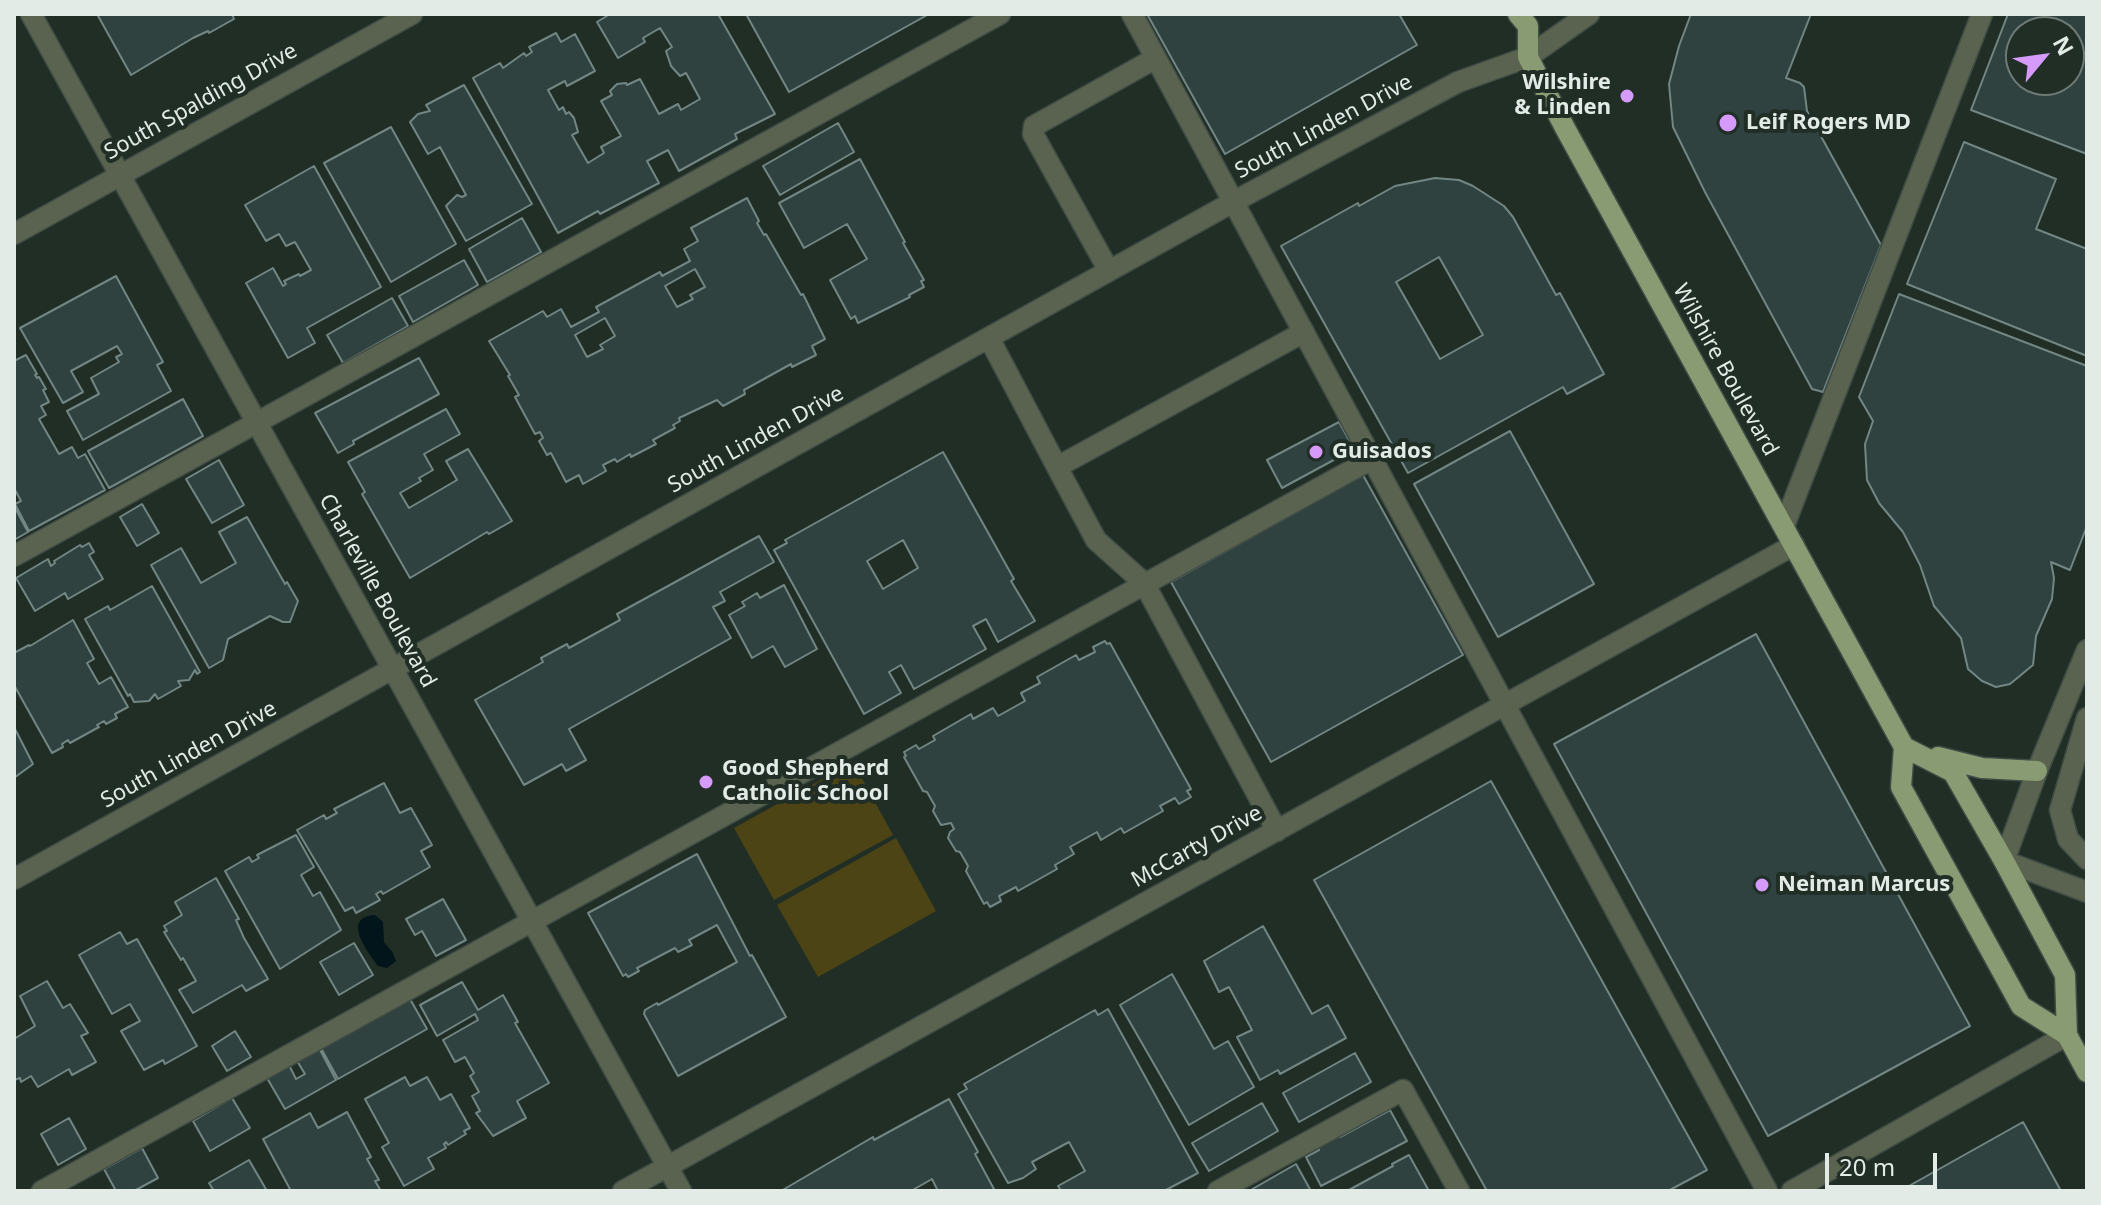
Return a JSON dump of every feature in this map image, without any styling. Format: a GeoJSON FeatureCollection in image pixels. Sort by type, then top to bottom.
{"type":"FeatureCollection","features":[{"type":"Feature","properties":{"kind":"main road","name":"Wilshire Boulevard"},"geometry":{"type":"LineString","coordinates":[[1518,14],[1528,26],[1528,57],[1904,747]]}},
{"type":"Feature","properties":{"kind":"main road"},"geometry":{"type":"LineString","coordinates":[[1904,747],[1982,768],[2037,771]]}},
{"type":"Feature","properties":{"kind":"main road"},"geometry":{"type":"LineString","coordinates":[[1904,747],[1953,772],[2004,861],[2065,975],[2067,1035],[2087,1072]]}},
{"type":"Feature","properties":{"kind":"main road"},"geometry":{"type":"LineString","coordinates":[[1904,747],[1901,787],[2011,989],[2021,1006],[2067,1035]]}},
{"type":"Feature","properties":{"kind":"street","name":"Charleville Boulevard"},"geometry":{"type":"LineString","coordinates":[[31,14],[681,1191]]}},
{"type":"Feature","properties":{"kind":"street","name":"South Spalding Drive"},"geometry":{"type":"LineString","coordinates":[[14,234],[412,14]]}},
{"type":"Feature","properties":{"kind":"street"},"geometry":{"type":"LineString","coordinates":[[14,556],[1000,14]]}},
{"type":"Feature","properties":{"kind":"street"},"geometry":{"type":"LineString","coordinates":[[1132,14],[1767,1191]]}},
{"type":"Feature","properties":{"kind":"street","name":"South Linden Drive"},"geometry":{"type":"LineString","coordinates":[[14,879],[1233,202],[1458,82],[1528,57],[1589,14]]}},
{"type":"Feature","properties":{"kind":"street"},"geometry":{"type":"LineString","coordinates":[[1784,526],[1982,14]]}},
{"type":"Feature","properties":{"kind":"street"},"geometry":{"type":"LineString","coordinates":[[1109,271],[1033,134],[1034,126],[1156,58]]}},
{"type":"Feature","properties":{"kind":"street"},"geometry":{"type":"LineString","coordinates":[[1057,467],[1304,332]]}},
{"type":"Feature","properties":{"kind":"street"},"geometry":{"type":"LineString","coordinates":[[989,338],[1096,540],[1144,583],[1277,831]]}},
{"type":"Feature","properties":{"kind":"street"},"geometry":{"type":"LineString","coordinates":[[42,1191],[1372,459]]}},
{"type":"Feature","properties":{"kind":"street","name":"McCarty Drive"},"geometry":{"type":"LineString","coordinates":[[623,1191],[1794,545]]}},
{"type":"Feature","properties":{"kind":"street"},"geometry":{"type":"LineString","coordinates":[[2087,650],[2004,861],[2087,892]]}},
{"type":"Feature","properties":{"kind":"street"},"geometry":{"type":"LineString","coordinates":[[2087,718],[2060,810],[2068,839],[2087,859]]}},
{"type":"Feature","properties":{"kind":"street"},"geometry":{"type":"LineString","coordinates":[[1792,1191],[2067,1035]]}},
{"type":"Feature","properties":{"kind":"street"},"geometry":{"type":"LineString","coordinates":[[1218,1191],[1403,1090],[1459,1191]]}},
{"type":"Feature","properties":{"kind":"shaded area"},"geometry":{"type":"Polygon","coordinates":[[[853,762],[893,835],[774,900],[734,828],[853,762]]]}},
{"type":"Feature","properties":{"kind":"shaded area"},"geometry":{"type":"Polygon","coordinates":[[[896,838],[936,911],[818,977],[777,905],[896,838]]]}},
{"type":"Feature","properties":{"kind":"shaded area"},"geometry":{"type":"Polygon","coordinates":[[[375,915],[383,922],[384,942],[396,961],[387,968],[378,966],[358,928],[365,917],[375,915]]]}},
{"type":"Feature","properties":{"kind":"building"},"geometry":{"type":"Polygon","coordinates":[[[97,14],[232,14],[234,19],[193,38],[131,75],[97,14]]]}},
{"type":"Feature","properties":{"kind":"building"},"geometry":{"type":"Polygon","coordinates":[[[610,14],[718,14],[775,114],[735,134],[737,139],[679,171],[668,150],[647,161],[659,183],[558,233],[473,78],[500,63],[503,68],[524,53],[526,56],[532,52],[529,47],[556,33],[561,42],[575,34],[595,71],[567,86],[565,81],[548,90],[559,110],[563,107],[566,114],[569,112],[574,118],[578,132],[572,135],[588,163],[604,153],[601,147],[621,136],[601,101],[612,95],[610,91],[617,84],[627,85],[640,79],[659,114],[678,104],[681,110],[700,99],[686,73],[680,76],[671,66],[666,51],[672,47],[660,28],[643,38],[645,42],[618,58],[597,22],[610,14]]]}},
{"type":"Feature","properties":{"kind":"building"},"geometry":{"type":"Polygon","coordinates":[[[746,14],[929,14],[789,92],[746,14]]]}},
{"type":"Feature","properties":{"kind":"building"},"geometry":{"type":"Polygon","coordinates":[[[1147,14],[1399,14],[1417,45],[1225,154],[1147,14]]]}},
{"type":"Feature","properties":{"kind":"building"},"geometry":{"type":"Polygon","coordinates":[[[1691,14],[1811,14],[1786,78],[1804,87],[1807,111],[1881,245],[1823,392],[1812,389],[1673,127],[1669,84],[1691,14]]]}},
{"type":"Feature","properties":{"kind":"building"},"geometry":{"type":"Polygon","coordinates":[[[2008,14],[2087,14],[2087,154],[1971,110],[2005,22],[2005,96],[2085,96],[2085,16],[2008,14]]]}},
{"type":"Feature","properties":{"kind":"building"},"geometry":{"type":"Polygon","coordinates":[[[464,85],[532,204],[466,241],[446,206],[457,195],[466,195],[440,147],[428,154],[410,122],[418,114],[430,111],[426,105],[464,85]]]}},
{"type":"Feature","properties":{"kind":"building"},"geometry":{"type":"Polygon","coordinates":[[[838,123],[854,152],[780,195],[763,166],[838,123]]]}},
{"type":"Feature","properties":{"kind":"building"},"geometry":{"type":"Polygon","coordinates":[[[391,127],[456,244],[391,282],[324,163],[391,127]]]}},
{"type":"Feature","properties":{"kind":"building"},"geometry":{"type":"Polygon","coordinates":[[[1964,142],[2056,179],[2036,229],[2087,249],[2087,356],[1907,284],[1964,142]]]}},
{"type":"Feature","properties":{"kind":"building"},"geometry":{"type":"Polygon","coordinates":[[[860,159],[924,280],[921,281],[924,287],[858,323],[855,316],[851,319],[830,280],[867,259],[847,224],[804,248],[779,203],[860,159]]]}},
{"type":"Feature","properties":{"kind":"building"},"geometry":{"type":"Polygon","coordinates":[[[314,166],[381,287],[307,328],[315,343],[288,358],[246,283],[273,268],[283,286],[286,284],[284,281],[311,270],[295,242],[286,246],[279,234],[266,241],[245,205],[314,166]]]}},
{"type":"Feature","properties":{"kind":"building"},"geometry":{"type":"Polygon","coordinates":[[[1435,178],[1459,180],[1504,206],[1556,295],[1560,293],[1604,374],[1567,394],[1563,387],[1408,473],[1281,246],[1395,186],[1435,178]],[[1439,257],[1396,282],[1440,359],[1483,335],[1439,257]]]}},
{"type":"Feature","properties":{"kind":"building"},"geometry":{"type":"Polygon","coordinates":[[[747,198],[759,221],[757,223],[803,294],[825,339],[812,346],[816,355],[792,367],[791,364],[744,390],[745,394],[723,406],[717,400],[679,418],[680,421],[673,425],[675,428],[653,440],[656,444],[631,457],[630,454],[617,462],[615,459],[603,465],[606,471],[583,484],[579,475],[566,482],[551,453],[547,455],[539,441],[543,438],[540,432],[535,434],[515,397],[519,395],[510,375],[489,341],[543,311],[547,317],[561,309],[571,327],[599,312],[596,307],[660,272],[662,276],[690,261],[684,249],[698,241],[691,228],[747,198]],[[695,269],[665,286],[677,307],[693,299],[690,295],[705,287],[695,269]],[[605,318],[575,335],[587,357],[603,349],[600,345],[615,336],[605,318]]]}},
{"type":"Feature","properties":{"kind":"building"},"geometry":{"type":"Polygon","coordinates":[[[522,218],[541,252],[487,282],[469,249],[522,218]]]}},
{"type":"Feature","properties":{"kind":"building"},"geometry":{"type":"Polygon","coordinates":[[[464,260],[478,285],[413,322],[399,296],[464,260]]]}},
{"type":"Feature","properties":{"kind":"building"},"geometry":{"type":"Polygon","coordinates":[[[116,276],[163,362],[157,365],[171,391],[83,440],[67,411],[99,394],[91,378],[119,362],[116,357],[122,354],[117,346],[71,371],[83,392],[63,403],[20,328],[116,276]]]}},
{"type":"Feature","properties":{"kind":"building"},"geometry":{"type":"Polygon","coordinates":[[[1899,294],[2087,366],[2087,526],[2070,570],[2051,562],[2054,578],[2052,599],[2036,636],[2033,665],[2010,684],[1996,687],[1982,681],[1968,669],[1961,638],[1934,606],[1920,565],[1903,532],[1879,503],[1867,480],[1865,444],[1873,421],[1859,397],[1899,294]]]}},
{"type":"Feature","properties":{"kind":"building"},"geometry":{"type":"Polygon","coordinates":[[[392,298],[408,326],[343,363],[327,335],[392,298]]]}},
{"type":"Feature","properties":{"kind":"building"},"geometry":{"type":"Polygon","coordinates":[[[26,355],[46,389],[43,390],[49,402],[41,406],[46,415],[39,419],[59,454],[72,447],[78,458],[85,454],[105,490],[29,531],[15,504],[21,501],[14,488],[14,361],[26,355]]]}},
{"type":"Feature","properties":{"kind":"building"},"geometry":{"type":"Polygon","coordinates":[[[419,358],[439,394],[353,441],[354,444],[338,453],[315,413],[419,358]]]}},
{"type":"Feature","properties":{"kind":"building"},"geometry":{"type":"Polygon","coordinates":[[[183,399],[203,436],[109,488],[88,451],[183,399]]]}},
{"type":"Feature","properties":{"kind":"building"},"geometry":{"type":"Polygon","coordinates":[[[446,409],[460,434],[424,454],[433,470],[400,493],[409,508],[457,480],[446,461],[468,449],[512,521],[489,534],[487,532],[410,578],[362,494],[365,492],[348,462],[446,409]]]}},
{"type":"Feature","properties":{"kind":"building"},"geometry":{"type":"Polygon","coordinates":[[[1339,422],[1354,449],[1282,488],[1267,460],[1339,422]]]}},
{"type":"Feature","properties":{"kind":"building"},"geometry":{"type":"Polygon","coordinates":[[[1510,431],[1594,584],[1498,637],[1414,484],[1510,431]]]}},
{"type":"Feature","properties":{"kind":"building"},"geometry":{"type":"Polygon","coordinates":[[[943,452],[1035,621],[998,642],[986,619],[973,626],[986,649],[914,689],[901,665],[889,672],[901,693],[864,714],[774,550],[787,543],[785,540],[943,452]],[[903,540],[867,561],[883,589],[918,568],[903,540]]]}},
{"type":"Feature","properties":{"kind":"building"},"geometry":{"type":"Polygon","coordinates":[[[219,460],[244,505],[212,523],[186,479],[219,460]]]}},
{"type":"Feature","properties":{"kind":"building"},"geometry":{"type":"Polygon","coordinates":[[[1363,475],[1463,655],[1271,762],[1171,582],[1363,475]]]}},
{"type":"Feature","properties":{"kind":"building"},"geometry":{"type":"Polygon","coordinates":[[[142,504],[159,533],[137,546],[120,517],[142,504]]]}},
{"type":"Feature","properties":{"kind":"building"},"geometry":{"type":"Polygon","coordinates":[[[14,506],[28,532],[14,540],[14,506]]]}},
{"type":"Feature","properties":{"kind":"building"},"geometry":{"type":"Polygon","coordinates":[[[247,517],[298,601],[290,622],[270,616],[228,639],[223,660],[209,668],[151,565],[181,548],[201,583],[236,563],[219,532],[247,517]]]}},
{"type":"Feature","properties":{"kind":"building"},"geometry":{"type":"Polygon","coordinates":[[[759,536],[774,562],[720,592],[725,601],[713,607],[731,638],[569,729],[586,760],[566,771],[562,764],[524,785],[475,700],[543,662],[541,658],[567,644],[569,648],[620,620],[617,614],[759,536]]]}},
{"type":"Feature","properties":{"kind":"building"},"geometry":{"type":"Polygon","coordinates":[[[89,543],[94,552],[89,555],[103,579],[68,599],[65,593],[35,611],[16,578],[48,559],[51,566],[80,545],[89,543]]]}},
{"type":"Feature","properties":{"kind":"building"},"geometry":{"type":"Polygon","coordinates":[[[784,585],[817,649],[785,667],[773,646],[752,658],[729,615],[745,606],[742,602],[757,593],[760,598],[784,585]]]}},
{"type":"Feature","properties":{"kind":"building"},"geometry":{"type":"Polygon","coordinates":[[[152,586],[200,672],[197,674],[195,670],[189,680],[178,681],[181,686],[158,699],[155,694],[149,701],[134,702],[85,619],[108,606],[110,610],[152,586]]]}},
{"type":"Feature","properties":{"kind":"building"},"geometry":{"type":"Polygon","coordinates":[[[73,620],[94,659],[87,663],[99,684],[111,677],[128,707],[115,714],[117,718],[106,724],[104,721],[70,743],[68,740],[52,753],[14,685],[14,653],[73,620]]]}},
{"type":"Feature","properties":{"kind":"building","name":"Neiman Marcus"},"geometry":{"type":"Polygon","coordinates":[[[1756,634],[1970,1026],[1768,1136],[1554,744],[1756,634]]]}},
{"type":"Feature","properties":{"kind":"building"},"geometry":{"type":"Polygon","coordinates":[[[1105,641],[1110,643],[1191,789],[1187,791],[1191,797],[1179,804],[1175,798],[1160,806],[1163,811],[1124,833],[1121,828],[1101,840],[1097,832],[1070,847],[1074,854],[1055,865],[1057,869],[1018,891],[1016,887],[999,896],[1001,901],[990,907],[987,902],[984,904],[966,871],[968,866],[948,838],[954,829],[951,823],[941,825],[933,811],[935,806],[927,792],[923,791],[904,752],[916,745],[919,749],[935,740],[933,736],[971,714],[973,719],[993,708],[998,716],[1025,701],[1021,693],[1040,683],[1037,677],[1076,655],[1079,660],[1095,652],[1093,647],[1105,641]]]}},
{"type":"Feature","properties":{"kind":"building"},"geometry":{"type":"Polygon","coordinates":[[[14,727],[33,764],[14,778],[14,727]]]}},
{"type":"Feature","properties":{"kind":"building"},"geometry":{"type":"Polygon","coordinates":[[[1491,781],[1707,1170],[1668,1191],[1487,1191],[1314,880],[1491,781]]]}},
{"type":"Feature","properties":{"kind":"building"},"geometry":{"type":"Polygon","coordinates":[[[384,783],[400,813],[411,808],[432,845],[421,851],[430,867],[383,894],[381,891],[376,894],[380,900],[356,913],[353,907],[345,911],[297,830],[324,815],[326,819],[337,813],[334,809],[384,783]]]}},
{"type":"Feature","properties":{"kind":"building"},"geometry":{"type":"Polygon","coordinates":[[[296,835],[314,867],[301,875],[313,896],[320,892],[341,930],[280,969],[225,871],[249,857],[252,862],[259,858],[257,855],[296,835]]]}},
{"type":"Feature","properties":{"kind":"building"},"geometry":{"type":"Polygon","coordinates":[[[697,854],[786,1017],[678,1076],[644,1014],[645,1010],[737,962],[717,925],[689,940],[692,945],[678,952],[675,948],[637,968],[639,971],[628,977],[626,974],[623,976],[588,913],[697,854]]]}},
{"type":"Feature","properties":{"kind":"building"},"geometry":{"type":"Polygon","coordinates":[[[216,878],[239,919],[236,920],[244,938],[268,979],[246,991],[242,985],[193,1013],[179,990],[196,981],[164,932],[167,931],[164,926],[182,915],[175,902],[216,878]]]}},
{"type":"Feature","properties":{"kind":"building"},"geometry":{"type":"Polygon","coordinates":[[[443,899],[466,940],[436,956],[422,931],[415,935],[406,919],[443,899]]]}},
{"type":"Feature","properties":{"kind":"building"},"geometry":{"type":"Polygon","coordinates":[[[1263,926],[1312,1014],[1328,1005],[1346,1038],[1280,1074],[1278,1070],[1260,1080],[1237,1037],[1252,1030],[1229,987],[1219,992],[1204,961],[1263,926]]]}},
{"type":"Feature","properties":{"kind":"building"},"geometry":{"type":"Polygon","coordinates":[[[120,932],[127,944],[137,939],[197,1046],[165,1064],[163,1060],[144,1070],[121,1031],[140,1021],[130,1004],[112,1014],[79,955],[120,932]]]}},
{"type":"Feature","properties":{"kind":"building"},"geometry":{"type":"Polygon","coordinates":[[[354,943],[373,975],[339,995],[320,962],[354,943]]]}},
{"type":"Feature","properties":{"kind":"building"},"geometry":{"type":"Polygon","coordinates":[[[1172,974],[1214,1049],[1228,1041],[1254,1087],[1189,1125],[1120,1005],[1172,974]]]}},
{"type":"Feature","properties":{"kind":"building"},"geometry":{"type":"Polygon","coordinates":[[[47,981],[63,1008],[70,1004],[88,1033],[81,1036],[96,1062],[72,1075],[69,1069],[38,1087],[31,1076],[21,1082],[20,1078],[14,1080],[14,1039],[35,1026],[20,996],[47,981]]]}},
{"type":"Feature","properties":{"kind":"building"},"geometry":{"type":"Polygon","coordinates":[[[462,982],[478,1010],[503,995],[549,1083],[517,1101],[526,1118],[493,1136],[476,1113],[480,1111],[472,1096],[479,1092],[470,1076],[474,1073],[465,1057],[455,1062],[443,1040],[478,1020],[475,1014],[437,1036],[420,1005],[462,982]]]}},
{"type":"Feature","properties":{"kind":"building"},"geometry":{"type":"Polygon","coordinates":[[[410,999],[427,1029],[338,1079],[321,1048],[410,999]]]}},
{"type":"Feature","properties":{"kind":"building"},"geometry":{"type":"Polygon","coordinates":[[[1108,1009],[1198,1173],[1164,1191],[1057,1191],[1060,1189],[1058,1186],[1085,1171],[1069,1142],[1032,1162],[1036,1169],[1023,1178],[1008,1183],[958,1094],[967,1089],[964,1084],[1095,1010],[1098,1015],[1108,1009]]]}},
{"type":"Feature","properties":{"kind":"building"},"geometry":{"type":"Polygon","coordinates":[[[235,1031],[251,1057],[227,1071],[212,1046],[235,1031]]]}},
{"type":"Feature","properties":{"kind":"building"},"geometry":{"type":"Polygon","coordinates":[[[319,1048],[336,1080],[285,1109],[267,1078],[289,1065],[296,1079],[305,1074],[297,1061],[319,1048]]]}},
{"type":"Feature","properties":{"kind":"building"},"geometry":{"type":"Polygon","coordinates":[[[1355,1053],[1371,1082],[1299,1122],[1283,1093],[1355,1053]]]}},
{"type":"Feature","properties":{"kind":"building"},"geometry":{"type":"Polygon","coordinates":[[[405,1077],[410,1086],[427,1077],[440,1100],[451,1094],[470,1128],[448,1145],[446,1142],[446,1148],[428,1158],[434,1169],[404,1186],[382,1147],[389,1143],[365,1099],[405,1077]]]}},
{"type":"Feature","properties":{"kind":"building"},"geometry":{"type":"Polygon","coordinates":[[[232,1098],[250,1128],[210,1151],[193,1121],[232,1098]]]}},
{"type":"Feature","properties":{"kind":"building"},"geometry":{"type":"Polygon","coordinates":[[[949,1099],[995,1191],[938,1191],[932,1179],[911,1191],[781,1191],[873,1137],[874,1140],[949,1099]]]}},
{"type":"Feature","properties":{"kind":"building"},"geometry":{"type":"Polygon","coordinates":[[[1262,1103],[1278,1131],[1209,1171],[1192,1143],[1262,1103]]]}},
{"type":"Feature","properties":{"kind":"building"},"geometry":{"type":"Polygon","coordinates":[[[1390,1110],[1407,1141],[1321,1186],[1306,1157],[1319,1150],[1317,1146],[1338,1134],[1340,1137],[1390,1110]]]}},
{"type":"Feature","properties":{"kind":"building"},"geometry":{"type":"Polygon","coordinates":[[[347,1112],[371,1157],[367,1159],[379,1180],[375,1181],[381,1191],[291,1191],[263,1139],[310,1113],[318,1128],[347,1112]]]}},
{"type":"Feature","properties":{"kind":"building"},"geometry":{"type":"Polygon","coordinates":[[[69,1118],[86,1149],[58,1165],[41,1134],[69,1118]]]}},
{"type":"Feature","properties":{"kind":"building"},"geometry":{"type":"Polygon","coordinates":[[[2023,1122],[2061,1191],[1900,1191],[2023,1122]]]}},
{"type":"Feature","properties":{"kind":"building"},"geometry":{"type":"Polygon","coordinates":[[[142,1148],[158,1178],[134,1191],[116,1191],[104,1169],[142,1148]]]}},
{"type":"Feature","properties":{"kind":"building"},"geometry":{"type":"Polygon","coordinates":[[[1409,1155],[1429,1191],[1347,1191],[1393,1166],[1409,1155]]]}},
{"type":"Feature","properties":{"kind":"building"},"geometry":{"type":"Polygon","coordinates":[[[249,1160],[267,1191],[214,1191],[209,1183],[249,1160]]]}},
{"type":"Feature","properties":{"kind":"building"},"geometry":{"type":"Polygon","coordinates":[[[1296,1164],[1311,1191],[1249,1191],[1296,1164]]]}},
{"type":"Feature","properties":{"kind":"place","name":"Wilshire & Linden"},"geometry":{"type":"Point","coordinates":[1627,96]}},
{"type":"Feature","properties":{"kind":"place","name":"Leif Rogers MD"},"geometry":{"type":"Point","coordinates":[1728,123]}},
{"type":"Feature","properties":{"kind":"place","name":"Guisados"},"geometry":{"type":"Point","coordinates":[1316,452]}},
{"type":"Feature","properties":{"kind":"place","name":"Good Shepherd Catholic School"},"geometry":{"type":"Point","coordinates":[706,782]}},
{"type":"Feature","properties":{"kind":"place","name":"Neiman Marcus"},"geometry":{"type":"Point","coordinates":[1762,885]}}]}
